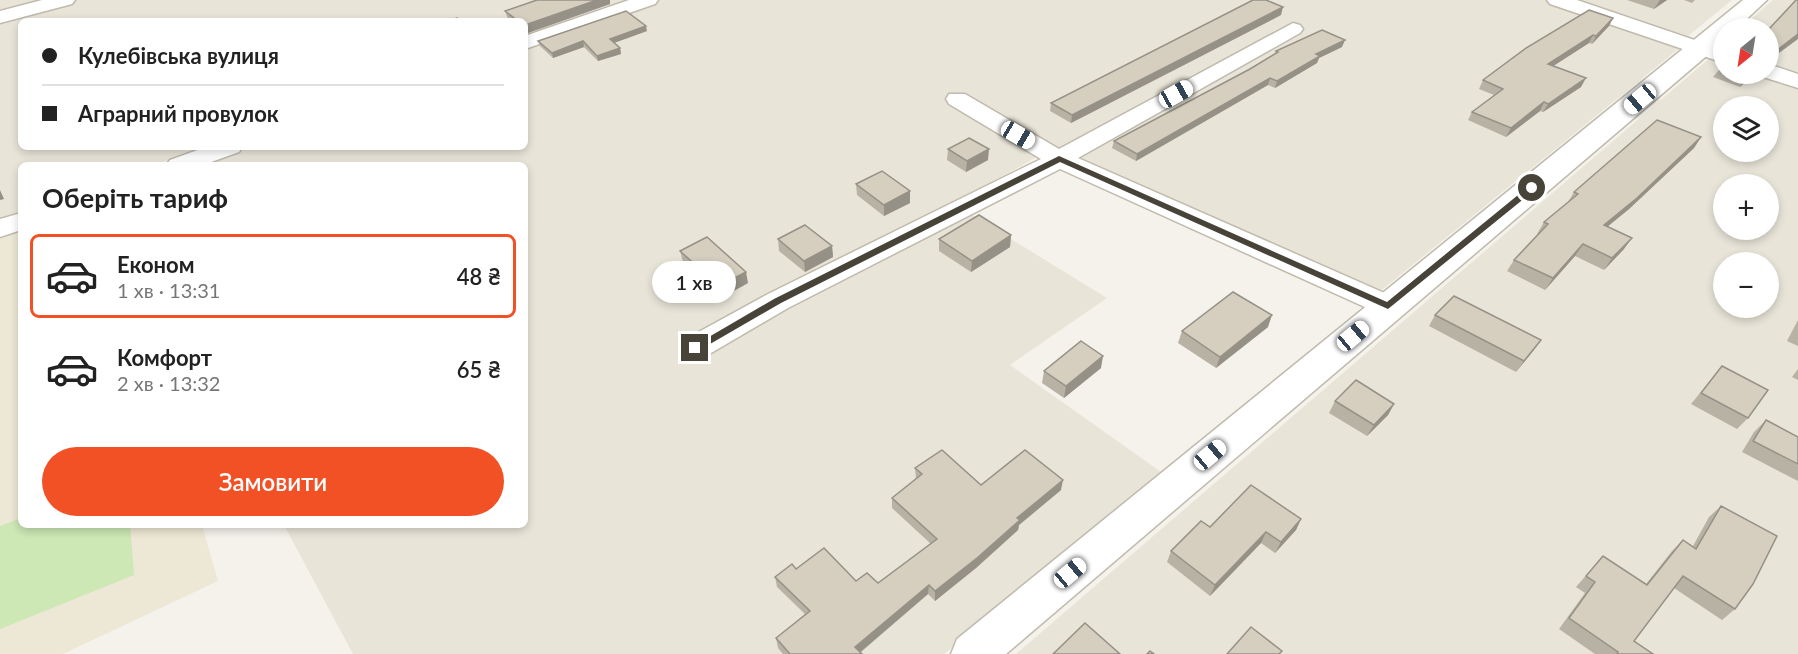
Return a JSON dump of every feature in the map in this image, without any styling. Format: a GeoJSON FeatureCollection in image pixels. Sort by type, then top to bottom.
{"type":"FeatureCollection","features":[{"type":"Feature","properties":{"kind":"street"},"geometry":{"type":"LineString","coordinates":[[0,17],[65,0]]}},
{"type":"Feature","properties":{"kind":"street"},"geometry":{"type":"LineString","coordinates":[[528,42],[648,0]]}},
{"type":"Feature","properties":{"kind":"street"},"geometry":{"type":"LineString","coordinates":[[1557,0],[1713,40]]}},
{"type":"Feature","properties":{"kind":"street"},"geometry":{"type":"LineString","coordinates":[[1739,18],[1756,0]]}},
{"type":"Feature","properties":{"kind":"street"},"geometry":{"type":"LineString","coordinates":[[695,348],[777,301],[1059,159],[1293,29]]}},
{"type":"Feature","properties":{"kind":"street"},"geometry":{"type":"LineString","coordinates":[[973,654],[1388,306],[1713,45]]}},
{"type":"Feature","properties":{"kind":"street"},"geometry":{"type":"LineString","coordinates":[[1779,75],[1798,81]]}},
{"type":"Feature","properties":{"kind":"street"},"geometry":{"type":"LineString","coordinates":[[957,99],[1059,159],[1388,306]]}},
{"type":"Feature","properties":{"kind":"street"},"geometry":{"type":"LineString","coordinates":[[188,162],[222,150]]}},
{"type":"Feature","properties":{"kind":"street"},"geometry":{"type":"LineString","coordinates":[[0,228],[18,222]]}},
{"type":"Feature","properties":{"kind":"shaded area"},"geometry":{"type":"Polygon","coordinates":[[[0,0],[629,0],[528,35],[528,18],[18,18],[18,150],[196,150],[162,162],[18,162],[18,212],[0,218],[0,0]]]}},
{"type":"Feature","properties":{"kind":"shaded area"},"geometry":{"type":"Polygon","coordinates":[[[660,0],[1548,0],[1682,46],[1378,293],[1054,147],[954,204],[1107,298],[1010,365],[1164,474],[944,654],[353,654],[286,528],[528,528],[528,162],[206,162],[240,150],[528,150],[528,47],[660,0]]]}},
{"type":"Feature","properties":{"kind":"shaded area"},"geometry":{"type":"Polygon","coordinates":[[[1581,0],[1732,0],[1688,36],[1581,0]]]}},
{"type":"Feature","properties":{"kind":"shaded area"},"geometry":{"type":"Polygon","coordinates":[[[1773,0],[1798,0],[1798,73],[1779,66],[1779,18],[1752,18],[1773,0]]]}},
{"type":"Feature","properties":{"kind":"shaded area"},"geometry":{"type":"Polygon","coordinates":[[[1712,56],[1713,84],[1779,84],[1779,80],[1798,86],[1798,654],[1016,654],[1712,56]]]}},
{"type":"Feature","properties":{"kind":"shaded area"},"geometry":{"type":"Polygon","coordinates":[[[18,232],[18,528],[203,528],[218,581],[63,654],[0,654],[0,239],[18,232]]]}},
{"type":"Feature","properties":{"kind":"green space"},"geometry":{"type":"Polygon","coordinates":[[[18,519],[18,528],[130,528],[134,575],[0,629],[0,526],[18,519]]]}},
{"type":"Feature","properties":{"kind":"building"},"geometry":{"type":"Polygon","coordinates":[[[537,0],[597,0],[528,24],[528,18],[514,18],[505,11],[537,0]]]}},
{"type":"Feature","properties":{"kind":"building"},"geometry":{"type":"Polygon","coordinates":[[[1253,0],[1266,0],[1283,7],[1072,115],[1051,103],[1253,0]]]}},
{"type":"Feature","properties":{"kind":"building"},"geometry":{"type":"Polygon","coordinates":[[[1798,0],[1798,34],[1779,49],[1779,18],[1798,0]]]}},
{"type":"Feature","properties":{"kind":"building"},"geometry":{"type":"Polygon","coordinates":[[[1589,10],[1613,18],[1596,36],[1593,35],[1548,64],[1586,78],[1548,104],[1544,102],[1511,128],[1472,112],[1503,89],[1483,80],[1526,48],[1589,10]]]}},
{"type":"Feature","properties":{"kind":"building"},"geometry":{"type":"Polygon","coordinates":[[[626,11],[646,26],[610,39],[620,48],[597,56],[583,41],[552,53],[538,41],[626,11]]]}},
{"type":"Feature","properties":{"kind":"building"},"geometry":{"type":"Polygon","coordinates":[[[1322,30],[1345,40],[1316,54],[1320,56],[1277,81],[1270,78],[1137,154],[1114,141],[1250,69],[1278,52],[1276,51],[1322,30]]]}},
{"type":"Feature","properties":{"kind":"building"},"geometry":{"type":"Polygon","coordinates":[[[1657,120],[1701,137],[1637,198],[1604,225],[1632,238],[1612,258],[1583,244],[1553,278],[1514,260],[1548,224],[1544,222],[1578,194],[1574,192],[1657,120]]]}},
{"type":"Feature","properties":{"kind":"building"},"geometry":{"type":"Polygon","coordinates":[[[969,138],[989,149],[967,161],[948,149],[969,138]]]}},
{"type":"Feature","properties":{"kind":"building"},"geometry":{"type":"Polygon","coordinates":[[[882,171],[910,191],[884,205],[856,184],[882,171]]]}},
{"type":"Feature","properties":{"kind":"building"},"geometry":{"type":"Polygon","coordinates":[[[979,215],[1011,235],[972,261],[939,239],[979,215]]]}},
{"type":"Feature","properties":{"kind":"building"},"geometry":{"type":"Polygon","coordinates":[[[805,225],[832,246],[804,261],[778,239],[805,225]]]}},
{"type":"Feature","properties":{"kind":"building"},"geometry":{"type":"Polygon","coordinates":[[[707,237],[746,272],[719,286],[680,251],[707,237]]]}},
{"type":"Feature","properties":{"kind":"building"},"geometry":{"type":"Polygon","coordinates":[[[1233,292],[1272,315],[1220,357],[1182,331],[1233,292]]]}},
{"type":"Feature","properties":{"kind":"building"},"geometry":{"type":"Polygon","coordinates":[[[1454,296],[1541,340],[1524,361],[1435,315],[1454,296]]]}},
{"type":"Feature","properties":{"kind":"building"},"geometry":{"type":"Polygon","coordinates":[[[1081,341],[1103,356],[1066,386],[1044,371],[1081,341]]]}},
{"type":"Feature","properties":{"kind":"building"},"geometry":{"type":"Polygon","coordinates":[[[1722,366],[1768,390],[1748,418],[1701,393],[1722,366]]]}},
{"type":"Feature","properties":{"kind":"building"},"geometry":{"type":"Polygon","coordinates":[[[1356,380],[1394,404],[1374,425],[1335,401],[1356,380]]]}},
{"type":"Feature","properties":{"kind":"building"},"geometry":{"type":"Polygon","coordinates":[[[1766,420],[1798,437],[1798,464],[1753,441],[1766,420]]]}},
{"type":"Feature","properties":{"kind":"building"},"geometry":{"type":"Polygon","coordinates":[[[942,450],[981,485],[1025,450],[1063,480],[1017,518],[1020,520],[977,558],[935,591],[929,585],[855,647],[862,654],[790,654],[776,638],[810,611],[775,577],[792,564],[796,569],[824,548],[856,581],[867,573],[878,583],[937,539],[892,498],[922,474],[915,468],[942,450]]]}},
{"type":"Feature","properties":{"kind":"building"},"geometry":{"type":"Polygon","coordinates":[[[1251,485],[1301,519],[1281,542],[1266,532],[1215,585],[1171,551],[1201,521],[1210,527],[1251,485]]]}},
{"type":"Feature","properties":{"kind":"building"},"geometry":{"type":"Polygon","coordinates":[[[1721,506],[1777,536],[1753,584],[1735,609],[1683,576],[1634,641],[1653,654],[1617,654],[1618,652],[1569,618],[1595,582],[1586,576],[1603,556],[1647,585],[1683,540],[1696,549],[1721,506]]]}},
{"type":"Feature","properties":{"kind":"building"},"geometry":{"type":"Polygon","coordinates":[[[1085,623],[1120,654],[1053,654],[1085,623]]]}},
{"type":"Feature","properties":{"kind":"building"},"geometry":{"type":"Polygon","coordinates":[[[1251,627],[1282,651],[1279,654],[1227,654],[1251,627]]]}},
{"type":"Feature","properties":{"kind":"route"},"geometry":{"type":"LineString","coordinates":[[695,348],[777,301],[1059,159],[1388,306],[1532,188]]}}]}
